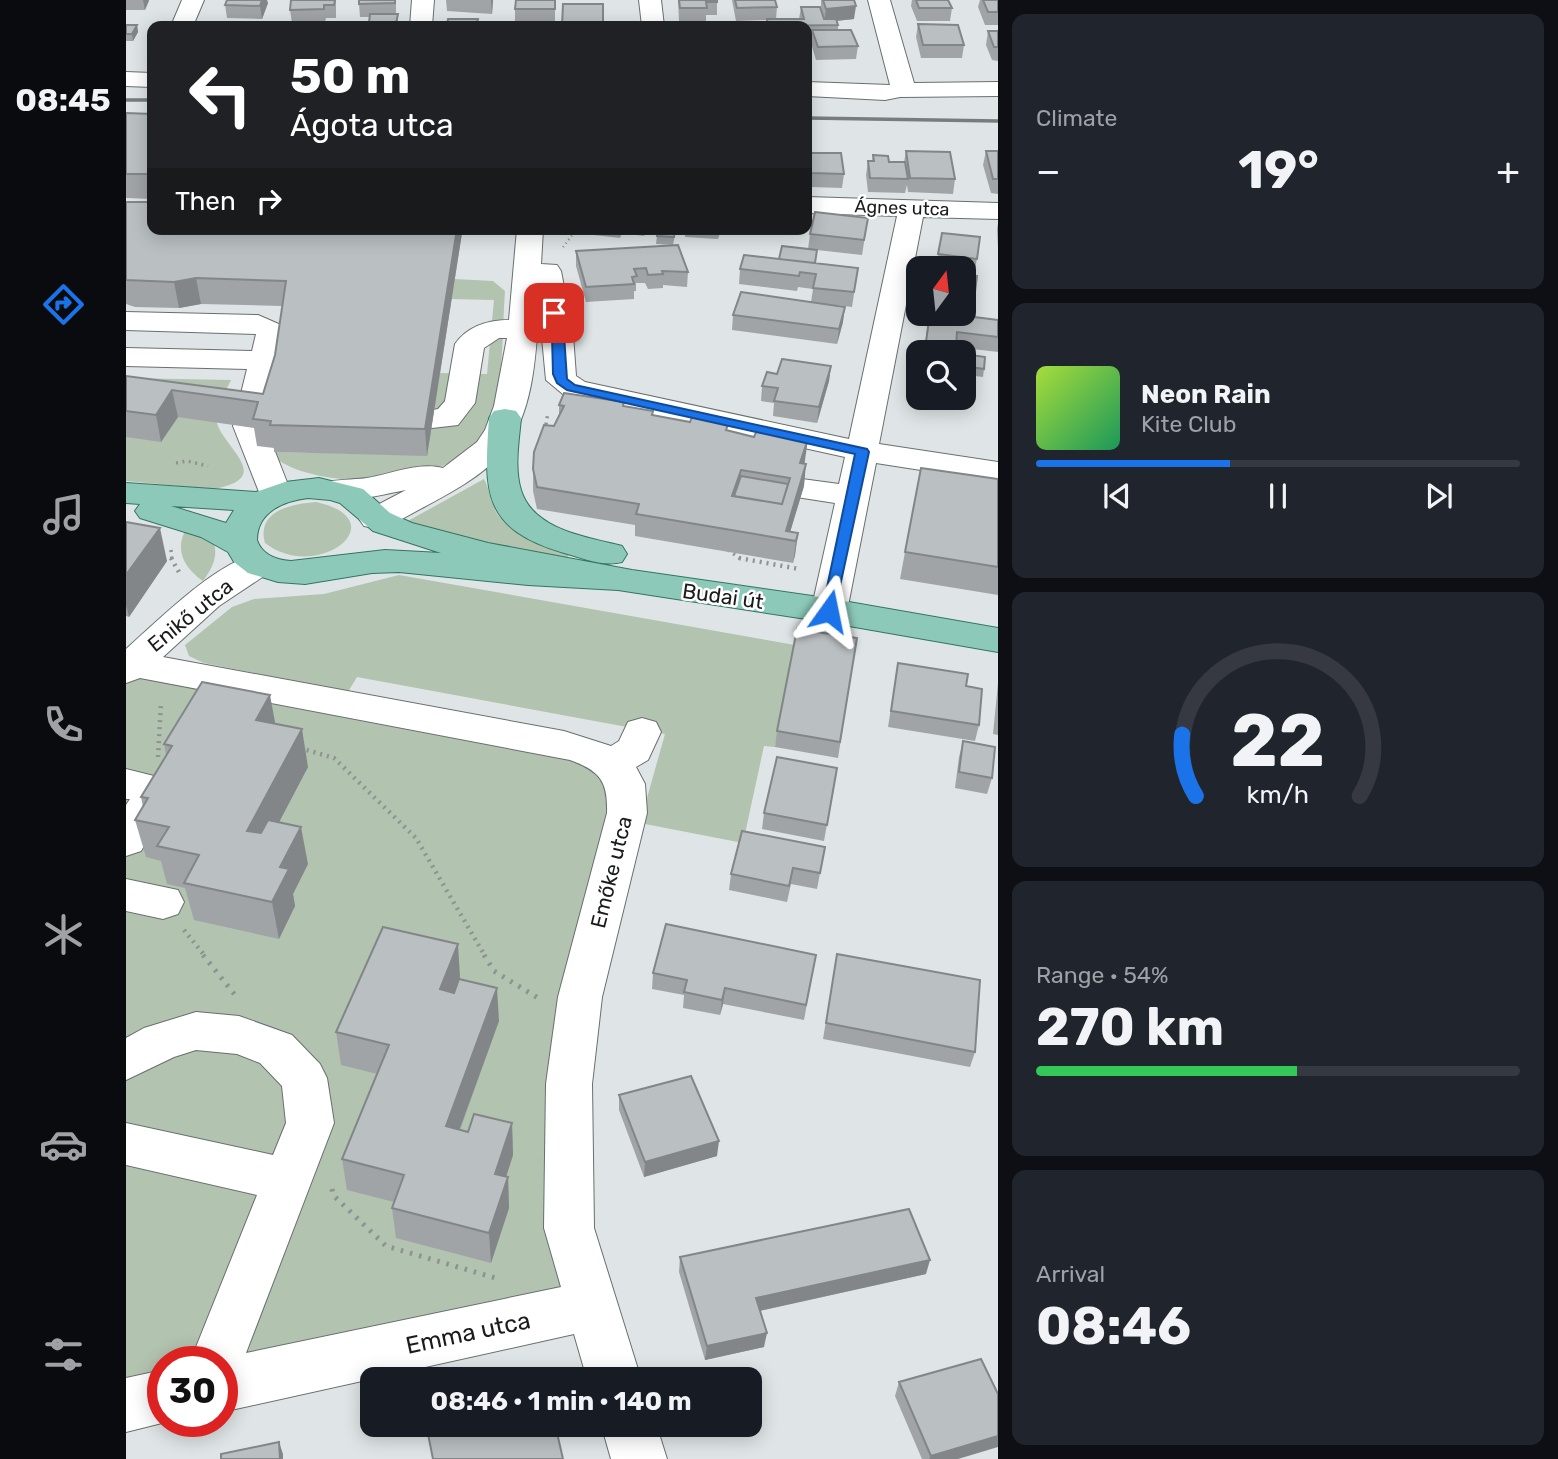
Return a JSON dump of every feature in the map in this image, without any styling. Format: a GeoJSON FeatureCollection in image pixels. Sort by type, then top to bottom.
{"type":"FeatureCollection","features":[{"type":"Feature","properties":{"kind":"main road"},"geometry":{"type":"LineString","coordinates":[[505,418],[504,487],[510,505],[521,519],[530,525],[569,543],[829,611]]}},
{"type":"Feature","properties":{"kind":"main road","name":"Budai út"},"geometry":{"type":"LineString","coordinates":[[126,493],[268,498],[294,490],[334,490],[364,504],[376,519],[434,541],[614,580]]}},
{"type":"Feature","properties":{"kind":"main road"},"geometry":{"type":"LineString","coordinates":[[249,554],[238,532],[250,510],[268,498]]}},
{"type":"Feature","properties":{"kind":"main road","name":"Budai út"},"geometry":{"type":"LineString","coordinates":[[126,503],[213,530],[276,570],[298,573],[341,565],[398,562],[614,580],[829,611],[998,640]]}},
{"type":"Feature","properties":{"kind":"main road","name":"Budai út"},"geometry":{"type":"LineString","coordinates":[[341,565],[370,544],[376,532],[376,519]]}},
{"type":"Feature","properties":{"kind":"street"},"geometry":{"type":"LineString","coordinates":[[184,21],[193,0]]}},
{"type":"Feature","properties":{"kind":"street"},"geometry":{"type":"LineString","coordinates":[[421,21],[423,0]]}},
{"type":"Feature","properties":{"kind":"street"},"geometry":{"type":"LineString","coordinates":[[650,0],[652,21]]}},
{"type":"Feature","properties":{"kind":"street"},"geometry":{"type":"LineString","coordinates":[[879,0],[902,83],[896,91]]}},
{"type":"Feature","properties":{"kind":"street"},"geometry":{"type":"LineString","coordinates":[[126,79],[147,80]]}},
{"type":"Feature","properties":{"kind":"street"},"geometry":{"type":"LineString","coordinates":[[812,89],[998,89]]}},
{"type":"Feature","properties":{"kind":"street","name":"Ágnes utca"},"geometry":{"type":"LineString","coordinates":[[812,205],[998,211]]}},
{"type":"Feature","properties":{"kind":"street"},"geometry":{"type":"LineString","coordinates":[[829,611],[912,208]]}},
{"type":"Feature","properties":{"kind":"street"},"geometry":{"type":"LineString","coordinates":[[529,235],[537,277],[558,335],[560,374],[565,383],[575,389],[738,440],[862,452],[998,472]]}},
{"type":"Feature","properties":{"kind":"street"},"geometry":{"type":"LineString","coordinates":[[376,519],[451,477],[498,436],[513,393],[521,329],[537,277],[555,235]]}},
{"type":"Feature","properties":{"kind":"street"},"geometry":{"type":"LineString","coordinates":[[126,321],[258,324],[271,331],[265,360],[265,410],[249,426],[268,498]]}},
{"type":"Feature","properties":{"kind":"street"},"geometry":{"type":"LineString","coordinates":[[432,419],[447,418],[460,403],[470,344],[492,329],[521,329]]}},
{"type":"Feature","properties":{"kind":"street"},"geometry":{"type":"LineString","coordinates":[[126,357],[265,360]]}},
{"type":"Feature","properties":{"kind":"street"},"geometry":{"type":"LineString","coordinates":[[334,490],[365,488],[431,475],[470,462]]}},
{"type":"Feature","properties":{"kind":"street"},"geometry":{"type":"LineString","coordinates":[[802,489],[853,496]]}},
{"type":"Feature","properties":{"kind":"street","name":"Enikő utca"},"geometry":{"type":"LineString","coordinates":[[136,667],[249,554]]}},
{"type":"Feature","properties":{"kind":"street"},"geometry":{"type":"LineString","coordinates":[[136,667],[564,745],[593,752],[611,764],[634,750],[642,732]]}},
{"type":"Feature","properties":{"kind":"street","name":"Emőke utca"},"geometry":{"type":"LineString","coordinates":[[610,1367],[569,1228],[569,1084],[580,997],[629,794],[624,778],[611,764]]}},
{"type":"Feature","properties":{"kind":"street"},"geometry":{"type":"LineString","coordinates":[[126,840],[141,787]]}},
{"type":"Feature","properties":{"kind":"street"},"geometry":{"type":"LineString","coordinates":[[126,1060],[160,1042],[196,1031],[239,1035],[276,1049],[304,1078],[310,1123],[222,1346]]}},
{"type":"Feature","properties":{"kind":"street"},"geometry":{"type":"LineString","coordinates":[[126,1144],[286,1180]]}},
{"type":"Feature","properties":{"kind":"street","name":"Emma utca"},"geometry":{"type":"LineString","coordinates":[[238,1382],[591,1306]]}},
{"type":"Feature","properties":{"kind":"street"},"geometry":{"type":"LineString","coordinates":[[126,1405],[147,1400]]}},
{"type":"Feature","properties":{"kind":"street"},"geometry":{"type":"LineString","coordinates":[[632,1437],[639,1459]]}},
{"type":"Feature","properties":{"kind":"path"},"geometry":{"type":"LineString","coordinates":[[724,547],[742,560],[803,570]]}},
{"type":"Feature","properties":{"kind":"path"},"geometry":{"type":"LineString","coordinates":[[136,667],[141,787]]}},
{"type":"Feature","properties":{"kind":"path"},"geometry":{"type":"LineString","coordinates":[[302,696],[292,745],[334,758],[416,838],[494,971],[577,1023]]}},
{"type":"Feature","properties":{"kind":"path"},"geometry":{"type":"LineString","coordinates":[[144,898],[276,1049]]}},
{"type":"Feature","properties":{"kind":"path"},"geometry":{"type":"LineString","coordinates":[[310,1123],[333,1195],[386,1246],[497,1276],[535,1319]]}},
{"type":"Feature","properties":{"kind":"green space"},"geometry":{"type":"Polygon","coordinates":[[[454,279],[493,281],[505,291],[502,358],[495,408],[490,423],[476,445],[453,461],[425,472],[392,478],[358,480],[326,477],[297,469],[275,458],[274,452],[426,455],[440,373],[487,374],[494,300],[451,299],[454,279]]]}},
{"type":"Feature","properties":{"kind":"green space"},"geometry":{"type":"Polygon","coordinates":[[[126,378],[231,380],[216,416],[218,427],[240,458],[244,468],[242,476],[233,484],[213,489],[126,481],[126,378]]]}},
{"type":"Feature","properties":{"kind":"green space"},"geometry":{"type":"Polygon","coordinates":[[[484,479],[496,511],[504,522],[531,539],[570,552],[565,563],[478,545],[406,522],[484,479]]]}},
{"type":"Feature","properties":{"kind":"green space"},"geometry":{"type":"Polygon","coordinates":[[[316,502],[340,511],[350,522],[350,534],[341,545],[326,553],[307,556],[286,554],[265,543],[266,523],[271,516],[287,507],[316,502]]]}},
{"type":"Feature","properties":{"kind":"green space"},"geometry":{"type":"Polygon","coordinates":[[[187,527],[214,542],[213,563],[203,581],[190,570],[183,557],[181,543],[187,527]]]}},
{"type":"Feature","properties":{"kind":"green space"},"geometry":{"type":"Polygon","coordinates":[[[399,575],[795,645],[775,747],[764,746],[743,843],[640,823],[665,734],[357,677],[348,692],[204,663],[189,656],[185,645],[232,607],[254,599],[324,594],[399,575]]]}},
{"type":"Feature","properties":{"kind":"green space"},"geometry":{"type":"Polygon","coordinates":[[[126,663],[564,745],[624,778],[580,997],[591,1306],[238,1360],[238,1346],[147,1346],[147,1400],[126,1405],[126,663]]]}},
{"type":"Feature","properties":{"kind":"building"},"geometry":{"type":"Polygon","coordinates":[[[227,0],[262,0],[260,6],[225,5],[227,0]]]}},
{"type":"Feature","properties":{"kind":"building"},"geometry":{"type":"Polygon","coordinates":[[[291,0],[335,0],[334,5],[324,5],[324,9],[290,10],[291,0]]]}},
{"type":"Feature","properties":{"kind":"building"},"geometry":{"type":"Polygon","coordinates":[[[359,0],[395,0],[395,3],[359,4],[359,0]]]}},
{"type":"Feature","properties":{"kind":"building"},"geometry":{"type":"Polygon","coordinates":[[[516,0],[555,0],[555,9],[515,9],[516,0]]]}},
{"type":"Feature","properties":{"kind":"building"},"geometry":{"type":"Polygon","coordinates":[[[679,0],[717,2],[706,2],[707,8],[680,8],[679,0]]]}},
{"type":"Feature","properties":{"kind":"building"},"geometry":{"type":"Polygon","coordinates":[[[735,0],[775,0],[777,7],[737,8],[735,0]]]}},
{"type":"Feature","properties":{"kind":"building"},"geometry":{"type":"Polygon","coordinates":[[[823,0],[854,0],[856,6],[826,9],[823,0]]]}},
{"type":"Feature","properties":{"kind":"building"},"geometry":{"type":"Polygon","coordinates":[[[916,0],[948,0],[952,8],[919,8],[916,0]]]}},
{"type":"Feature","properties":{"kind":"building"},"geometry":{"type":"Polygon","coordinates":[[[983,0],[998,0],[998,12],[988,12],[983,0]]]}},
{"type":"Feature","properties":{"kind":"building"},"geometry":{"type":"Polygon","coordinates":[[[563,4],[603,4],[603,21],[562,21],[563,4]]]}},
{"type":"Feature","properties":{"kind":"building"},"geometry":{"type":"Polygon","coordinates":[[[801,7],[820,7],[824,19],[836,19],[838,25],[812,25],[812,21],[767,19],[804,19],[801,7]]]}},
{"type":"Feature","properties":{"kind":"building"},"geometry":{"type":"Polygon","coordinates":[[[370,14],[398,14],[396,21],[369,21],[370,14]]]}},
{"type":"Feature","properties":{"kind":"building"},"geometry":{"type":"Polygon","coordinates":[[[448,19],[478,19],[478,21],[448,19]]]}},
{"type":"Feature","properties":{"kind":"building"},"geometry":{"type":"Polygon","coordinates":[[[918,24],[958,25],[964,45],[923,45],[918,24]]]}},
{"type":"Feature","properties":{"kind":"building"},"geometry":{"type":"Polygon","coordinates":[[[126,25],[137,25],[132,34],[126,34],[126,25]]]}},
{"type":"Feature","properties":{"kind":"building"},"geometry":{"type":"Polygon","coordinates":[[[812,30],[851,30],[858,46],[818,47],[812,30]]]}},
{"type":"Feature","properties":{"kind":"building"},"geometry":{"type":"Polygon","coordinates":[[[988,31],[998,31],[998,47],[994,47],[988,31]]]}},
{"type":"Feature","properties":{"kind":"building"},"geometry":{"type":"Polygon","coordinates":[[[126,113],[147,114],[147,174],[126,174],[126,113]]]}},
{"type":"Feature","properties":{"kind":"building"},"geometry":{"type":"Polygon","coordinates":[[[906,151],[950,152],[955,179],[910,178],[906,151]]]}},
{"type":"Feature","properties":{"kind":"building"},"geometry":{"type":"Polygon","coordinates":[[[986,151],[998,151],[998,179],[993,179],[986,151]]]}},
{"type":"Feature","properties":{"kind":"building"},"geometry":{"type":"Polygon","coordinates":[[[812,153],[841,153],[844,174],[812,173],[812,153]]]}},
{"type":"Feature","properties":{"kind":"building"},"geometry":{"type":"Polygon","coordinates":[[[873,155],[888,156],[889,162],[905,162],[908,179],[870,178],[868,161],[874,161],[873,155]]]}},
{"type":"Feature","properties":{"kind":"building"},"geometry":{"type":"Polygon","coordinates":[[[126,202],[147,202],[147,235],[456,235],[425,429],[270,425],[271,421],[253,419],[258,402],[172,390],[156,415],[126,411],[126,376],[263,394],[275,355],[286,281],[196,278],[174,282],[126,280],[126,202]]]}},
{"type":"Feature","properties":{"kind":"building"},"geometry":{"type":"Polygon","coordinates":[[[815,212],[868,218],[864,240],[812,234],[815,212]]]}},
{"type":"Feature","properties":{"kind":"building"},"geometry":{"type":"Polygon","coordinates":[[[942,233],[980,237],[977,259],[976,256],[938,254],[942,233]]]}},
{"type":"Feature","properties":{"kind":"building"},"geometry":{"type":"Polygon","coordinates":[[[678,245],[688,272],[662,271],[663,274],[648,275],[646,268],[634,269],[637,276],[632,277],[634,284],[586,287],[576,251],[678,245]]]}},
{"type":"Feature","properties":{"kind":"building"},"geometry":{"type":"Polygon","coordinates":[[[782,246],[817,250],[815,263],[779,259],[782,246]]]}},
{"type":"Feature","properties":{"kind":"building"},"geometry":{"type":"Polygon","coordinates":[[[744,255],[858,268],[854,292],[813,288],[816,274],[800,272],[799,276],[740,269],[744,255]]]}},
{"type":"Feature","properties":{"kind":"building"},"geometry":{"type":"Polygon","coordinates":[[[741,292],[845,307],[839,329],[733,315],[741,292]]]}},
{"type":"Feature","properties":{"kind":"building"},"geometry":{"type":"Polygon","coordinates":[[[976,317],[998,320],[998,337],[957,332],[956,340],[926,340],[928,326],[976,326],[976,317]]]}},
{"type":"Feature","properties":{"kind":"building"},"geometry":{"type":"Polygon","coordinates":[[[976,356],[985,357],[984,369],[976,368],[976,356]]]}},
{"type":"Feature","properties":{"kind":"building"},"geometry":{"type":"Polygon","coordinates":[[[782,359],[831,366],[819,407],[774,401],[778,388],[762,386],[767,372],[777,374],[782,359]]]}},
{"type":"Feature","properties":{"kind":"building"},"geometry":{"type":"Polygon","coordinates":[[[564,393],[624,402],[623,406],[653,411],[652,415],[690,422],[692,417],[729,422],[726,430],[754,437],[757,430],[808,439],[800,463],[806,464],[786,531],[798,533],[796,541],[636,514],[639,504],[537,487],[533,469],[534,452],[544,425],[554,426],[564,406],[559,405],[564,393]],[[741,470],[732,496],[782,504],[790,478],[741,470]]]}},
{"type":"Feature","properties":{"kind":"building"},"geometry":{"type":"Polygon","coordinates":[[[921,468],[998,479],[998,567],[905,552],[921,468]]]}},
{"type":"Feature","properties":{"kind":"building"},"geometry":{"type":"Polygon","coordinates":[[[741,476],[788,484],[782,504],[734,496],[741,476]]]}},
{"type":"Feature","properties":{"kind":"building"},"geometry":{"type":"Polygon","coordinates":[[[126,522],[160,528],[126,575],[126,522]]]}},
{"type":"Feature","properties":{"kind":"building"},"geometry":{"type":"Polygon","coordinates":[[[797,629],[857,638],[840,742],[777,731],[797,629]]]}},
{"type":"Feature","properties":{"kind":"building"},"geometry":{"type":"Polygon","coordinates":[[[898,663],[968,674],[966,686],[982,689],[979,725],[891,711],[898,663]]]}},
{"type":"Feature","properties":{"kind":"building"},"geometry":{"type":"Polygon","coordinates":[[[202,682],[270,695],[256,720],[302,729],[247,831],[261,833],[268,820],[301,827],[280,867],[289,869],[272,902],[184,883],[199,855],[157,846],[169,827],[135,820],[148,798],[141,797],[172,746],[164,744],[202,682]]]}},
{"type":"Feature","properties":{"kind":"building"},"geometry":{"type":"Polygon","coordinates":[[[963,741],[995,747],[992,778],[959,772],[963,741]]]}},
{"type":"Feature","properties":{"kind":"building"},"geometry":{"type":"Polygon","coordinates":[[[777,757],[837,768],[827,825],[764,813],[777,757]]]}},
{"type":"Feature","properties":{"kind":"building"},"geometry":{"type":"Polygon","coordinates":[[[742,831],[825,847],[820,873],[793,868],[789,886],[731,874],[742,831]]]}},
{"type":"Feature","properties":{"kind":"building"},"geometry":{"type":"Polygon","coordinates":[[[666,924],[816,955],[806,1005],[725,988],[722,1000],[684,992],[687,980],[653,973],[666,924]]]}},
{"type":"Feature","properties":{"kind":"building"},"geometry":{"type":"Polygon","coordinates":[[[383,927],[458,944],[440,989],[454,993],[459,979],[497,988],[446,1126],[468,1132],[474,1114],[512,1123],[495,1174],[508,1177],[489,1233],[392,1208],[404,1175],[342,1159],[389,1045],[336,1032],[383,927]]]}},
{"type":"Feature","properties":{"kind":"building"},"geometry":{"type":"Polygon","coordinates":[[[837,954],[980,980],[975,1052],[826,1023],[837,954]]]}},
{"type":"Feature","properties":{"kind":"building"},"geometry":{"type":"Polygon","coordinates":[[[691,1076],[719,1141],[645,1162],[619,1095],[691,1076]]]}},
{"type":"Feature","properties":{"kind":"building"},"geometry":{"type":"Polygon","coordinates":[[[909,1209],[930,1260],[756,1298],[767,1333],[707,1346],[680,1257],[909,1209]]]}},
{"type":"Feature","properties":{"kind":"building"},"geometry":{"type":"Polygon","coordinates":[[[981,1359],[998,1394],[998,1436],[931,1456],[899,1382],[981,1359]]]}},
{"type":"Feature","properties":{"kind":"building"},"geometry":{"type":"Polygon","coordinates":[[[429,1437],[558,1437],[563,1459],[433,1459],[429,1437]]]}},
{"type":"Feature","properties":{"kind":"building"},"geometry":{"type":"Polygon","coordinates":[[[279,1442],[280,1459],[221,1459],[221,1454],[279,1442]]]}},
{"type":"Feature","properties":{"kind":"railway"},"geometry":{"type":"LineString","coordinates":[[126,100],[147,100]]}},
{"type":"Feature","properties":{"kind":"railway"},"geometry":{"type":"LineString","coordinates":[[812,118],[998,121]]}},
{"type":"Feature","properties":{"kind":"route"},"geometry":{"type":"LineString","coordinates":[[554,313],[561,380],[571,388],[862,452],[829,611]]}}]}
